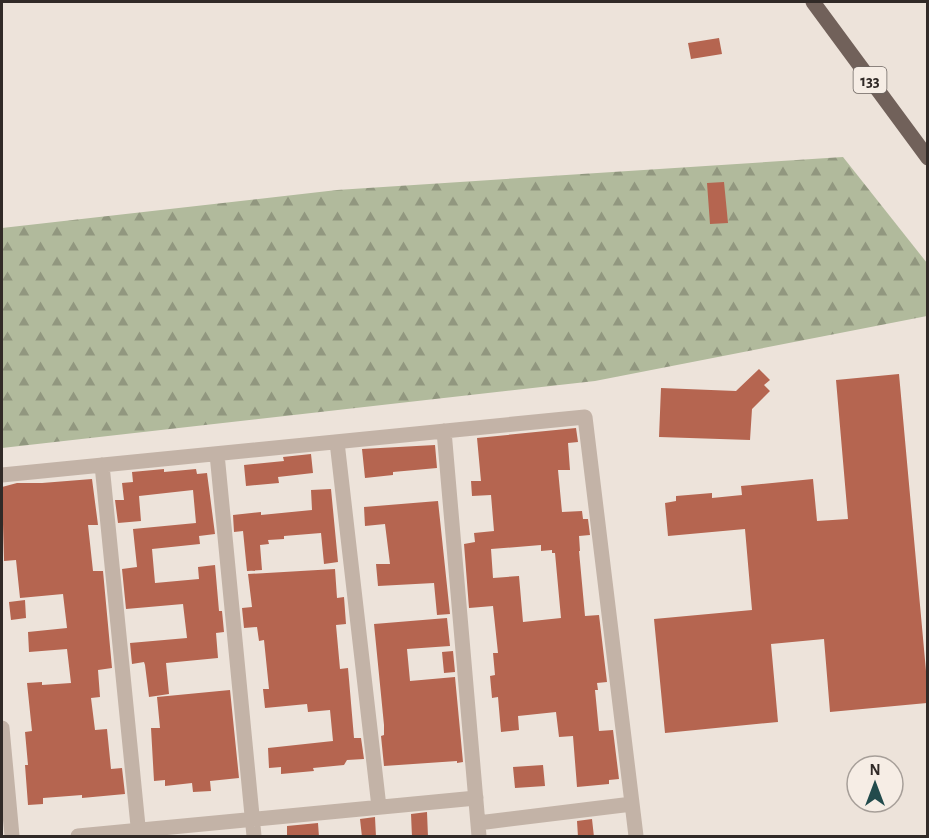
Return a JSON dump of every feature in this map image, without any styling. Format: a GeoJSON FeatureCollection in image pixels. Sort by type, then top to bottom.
{"type":"FeatureCollection","features":[{"type":"Feature","properties":{"kind":"main road","name":"133"},"geometry":{"type":"LineString","coordinates":[[813,2],[927,158]]}},
{"type":"Feature","properties":{"kind":"street"},"geometry":{"type":"LineString","coordinates":[[2,475],[585,417],[636,837]]}},
{"type":"Feature","properties":{"kind":"street"},"geometry":{"type":"LineString","coordinates":[[444,431],[479,830],[632,804]]}},
{"type":"Feature","properties":{"kind":"street"},"geometry":{"type":"LineString","coordinates":[[337,442],[379,807]]}},
{"type":"Feature","properties":{"kind":"street"},"geometry":{"type":"LineString","coordinates":[[217,454],[254,837]]}},
{"type":"Feature","properties":{"kind":"street"},"geometry":{"type":"LineString","coordinates":[[102,465],[138,834]]}},
{"type":"Feature","properties":{"kind":"street"},"geometry":{"type":"LineString","coordinates":[[2,728],[12,837]]}},
{"type":"Feature","properties":{"kind":"street"},"geometry":{"type":"LineString","coordinates":[[78,837],[138,834],[252,819],[476,798]]}},
{"type":"Feature","properties":{"kind":"green space"},"geometry":{"type":"Polygon","coordinates":[[[843,157],[927,263],[927,316],[595,381],[2,448],[2,228],[337,190],[843,157]]]}},
{"type":"Feature","properties":{"kind":"building"},"geometry":{"type":"Polygon","coordinates":[[[719,38],[722,54],[691,59],[688,43],[719,38]]]}},
{"type":"Feature","properties":{"kind":"building"},"geometry":{"type":"Polygon","coordinates":[[[724,182],[728,223],[710,224],[707,183],[724,182]]]}},
{"type":"Feature","properties":{"kind":"building"},"geometry":{"type":"Polygon","coordinates":[[[759,369],[770,380],[764,385],[770,391],[752,409],[750,440],[659,437],[661,388],[736,391],[759,369]]]}},
{"type":"Feature","properties":{"kind":"building"},"geometry":{"type":"Polygon","coordinates":[[[899,374],[927,703],[830,712],[824,639],[771,644],[778,722],[665,733],[654,619],[752,610],[745,529],[668,536],[665,503],[676,501],[676,496],[712,493],[712,498],[742,495],[741,486],[813,479],[817,521],[848,519],[836,380],[899,374]]]}},
{"type":"Feature","properties":{"kind":"building"},"geometry":{"type":"Polygon","coordinates":[[[576,428],[578,442],[568,443],[570,470],[558,470],[562,512],[582,511],[583,519],[588,519],[590,535],[579,536],[579,551],[585,616],[599,615],[607,682],[597,683],[598,690],[595,690],[599,731],[613,730],[619,779],[609,780],[609,784],[577,787],[573,736],[559,737],[556,712],[518,716],[519,730],[501,732],[498,697],[492,698],[490,676],[495,675],[493,653],[498,653],[493,606],[469,608],[464,544],[475,542],[474,533],[494,531],[491,495],[472,496],[471,481],[481,481],[477,438],[576,428]],[[541,545],[491,549],[493,578],[519,576],[523,622],[561,618],[555,553],[552,553],[552,550],[541,551],[541,545]]]}},
{"type":"Feature","properties":{"kind":"building"},"geometry":{"type":"Polygon","coordinates":[[[435,445],[437,468],[393,472],[393,475],[365,478],[362,449],[435,445]]]}},
{"type":"Feature","properties":{"kind":"building"},"geometry":{"type":"Polygon","coordinates":[[[311,454],[313,473],[278,477],[279,483],[246,486],[244,465],[284,461],[283,457],[311,454]]]}},
{"type":"Feature","properties":{"kind":"building"},"geometry":{"type":"Polygon","coordinates":[[[164,469],[164,472],[196,469],[197,474],[207,473],[215,534],[199,536],[200,544],[152,549],[155,583],[199,579],[198,567],[215,565],[219,611],[222,611],[224,632],[216,633],[218,658],[166,663],[169,694],[149,697],[144,662],[132,664],[130,643],[187,638],[183,604],[126,609],[122,569],[137,567],[133,529],[196,523],[193,490],[139,496],[141,521],[118,523],[115,500],[124,500],[122,483],[133,482],[132,472],[164,469]]]}},
{"type":"Feature","properties":{"kind":"building"},"geometry":{"type":"Polygon","coordinates":[[[92,479],[98,525],[88,525],[93,571],[103,571],[112,668],[98,670],[100,697],[91,698],[95,730],[107,729],[111,769],[122,768],[125,794],[82,798],[82,795],[43,798],[43,804],[28,805],[25,732],[32,731],[27,683],[42,682],[42,685],[71,683],[67,649],[29,652],[28,632],[67,628],[63,594],[20,598],[16,560],[4,561],[2,487],[17,483],[92,479]]]}},
{"type":"Feature","properties":{"kind":"building"},"geometry":{"type":"Polygon","coordinates":[[[331,489],[338,562],[324,564],[321,533],[284,536],[284,539],[268,540],[269,544],[260,545],[262,570],[247,571],[243,531],[234,532],[233,515],[312,510],[311,490],[331,489]]]}},
{"type":"Feature","properties":{"kind":"building"},"geometry":{"type":"Polygon","coordinates":[[[438,501],[450,614],[437,615],[434,583],[378,586],[376,564],[390,564],[385,524],[365,526],[364,507],[438,501]]]}},
{"type":"Feature","properties":{"kind":"building"},"geometry":{"type":"Polygon","coordinates":[[[335,569],[337,598],[344,597],[346,624],[336,625],[340,669],[348,668],[354,738],[361,738],[364,759],[347,760],[344,765],[313,768],[314,771],[281,774],[281,767],[269,768],[268,748],[333,741],[330,710],[308,712],[307,704],[265,708],[263,689],[269,689],[264,640],[259,641],[257,627],[244,628],[242,608],[252,607],[248,574],[335,569]]]}},
{"type":"Feature","properties":{"kind":"building"},"geometry":{"type":"Polygon","coordinates":[[[25,600],[26,618],[11,620],[9,602],[25,600]]]}},
{"type":"Feature","properties":{"kind":"building"},"geometry":{"type":"Polygon","coordinates":[[[447,618],[450,646],[407,649],[410,681],[455,677],[463,762],[384,766],[381,736],[384,735],[384,725],[374,624],[447,618]]]}},
{"type":"Feature","properties":{"kind":"building"},"geometry":{"type":"Polygon","coordinates":[[[453,651],[455,672],[444,673],[442,652],[453,651]]]}},
{"type":"Feature","properties":{"kind":"building"},"geometry":{"type":"Polygon","coordinates":[[[230,690],[239,778],[210,781],[211,791],[193,792],[192,783],[165,786],[165,780],[154,781],[151,728],[160,728],[157,697],[230,690]]]}},
{"type":"Feature","properties":{"kind":"building"},"geometry":{"type":"Polygon","coordinates":[[[543,765],[545,786],[515,788],[513,767],[543,765]]]}},
{"type":"Feature","properties":{"kind":"building"},"geometry":{"type":"Polygon","coordinates":[[[427,812],[428,837],[412,837],[411,814],[427,812]]]}},
{"type":"Feature","properties":{"kind":"building"},"geometry":{"type":"Polygon","coordinates":[[[375,817],[376,837],[362,837],[360,819],[375,817]]]}},
{"type":"Feature","properties":{"kind":"building"},"geometry":{"type":"Polygon","coordinates":[[[592,819],[594,837],[578,837],[577,821],[592,819]]]}},
{"type":"Feature","properties":{"kind":"building"},"geometry":{"type":"Polygon","coordinates":[[[318,823],[319,837],[287,837],[287,826],[318,823]]]}}]}
